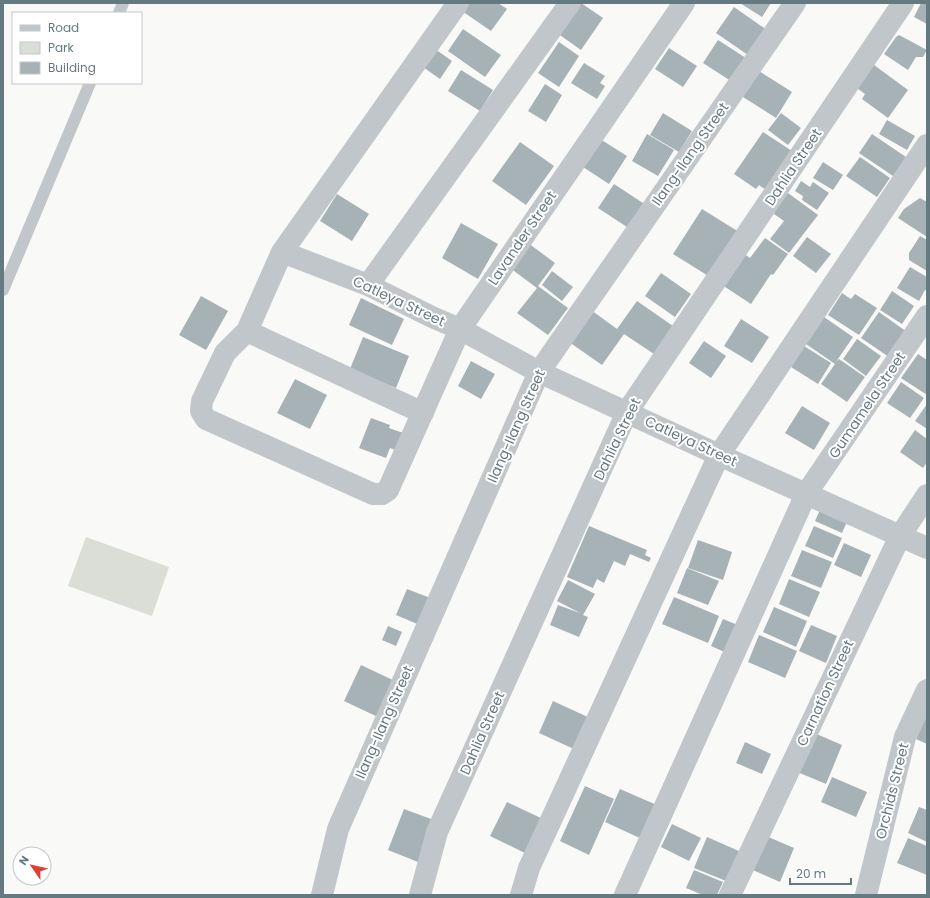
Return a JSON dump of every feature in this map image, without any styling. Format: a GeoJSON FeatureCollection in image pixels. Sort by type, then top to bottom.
{"type":"FeatureCollection","features":[{"type":"Feature","properties":{"kind":"street"},"geometry":{"type":"LineString","coordinates":[[423,413],[247,331],[282,252],[458,3]]}},
{"type":"Feature","properties":{"kind":"street"},"geometry":{"type":"LineString","coordinates":[[368,285],[570,3]]}},
{"type":"Feature","properties":{"kind":"street","name":"Lavander Street"},"geometry":{"type":"LineString","coordinates":[[247,331],[225,353],[202,401],[201,411],[206,419],[373,494],[382,494],[388,490],[460,329],[684,3]]}},
{"type":"Feature","properties":{"kind":"street","name":"Ilang-Ilang Street"},"geometry":{"type":"LineString","coordinates":[[322,895],[338,829],[539,372],[795,3]]}},
{"type":"Feature","properties":{"kind":"street","name":"Dahlia Street"},"geometry":{"type":"LineString","coordinates":[[420,895],[437,832],[627,412],[903,3]]}},
{"type":"Feature","properties":{"kind":"street"},"geometry":{"type":"LineString","coordinates":[[521,895],[529,868],[719,455],[927,145]]}},
{"type":"Feature","properties":{"kind":"street","name":"Catleya Street"},"geometry":{"type":"LineString","coordinates":[[282,252],[368,285],[432,317],[460,329],[539,372],[719,455],[927,548]]}},
{"type":"Feature","properties":{"kind":"street","name":"Gumamela Street"},"geometry":{"type":"LineString","coordinates":[[626,895],[806,494],[927,316]]}},
{"type":"Feature","properties":{"kind":"street","name":"Carnation Street"},"geometry":{"type":"LineString","coordinates":[[730,895],[900,536],[927,495]]}},
{"type":"Feature","properties":{"kind":"street","name":"Orchids Street"},"geometry":{"type":"LineString","coordinates":[[866,895],[904,737],[927,690]]}},
{"type":"Feature","properties":{"kind":"lane"},"geometry":{"type":"LineString","coordinates":[[3,290],[90,84]]}},
{"type":"Feature","properties":{"kind":"green space"},"geometry":{"type":"Polygon","coordinates":[[[86,537],[169,567],[152,616],[68,586],[86,537]]]}},
{"type":"Feature","properties":{"kind":"building"},"geometry":{"type":"Polygon","coordinates":[[[468,3],[498,3],[507,9],[491,31],[462,11],[468,3]]]}},
{"type":"Feature","properties":{"kind":"building"},"geometry":{"type":"Polygon","coordinates":[[[578,3],[581,3],[603,18],[581,50],[557,33],[578,3]]]}},
{"type":"Feature","properties":{"kind":"building"},"geometry":{"type":"Polygon","coordinates":[[[740,3],[771,3],[762,17],[740,3]]]}},
{"type":"Feature","properties":{"kind":"building"},"geometry":{"type":"Polygon","coordinates":[[[921,3],[927,3],[927,24],[914,17],[921,3]]]}},
{"type":"Feature","properties":{"kind":"building"},"geometry":{"type":"Polygon","coordinates":[[[734,7],[767,30],[748,55],[716,33],[734,7]]]}},
{"type":"Feature","properties":{"kind":"building"},"geometry":{"type":"Polygon","coordinates":[[[463,29],[501,55],[485,77],[448,51],[463,29]]]}},
{"type":"Feature","properties":{"kind":"building"},"geometry":{"type":"Polygon","coordinates":[[[899,35],[927,50],[923,57],[916,57],[908,70],[884,54],[899,35]]]}},
{"type":"Feature","properties":{"kind":"building"},"geometry":{"type":"Polygon","coordinates":[[[718,40],[749,60],[734,83],[703,63],[718,40]]]}},
{"type":"Feature","properties":{"kind":"building"},"geometry":{"type":"Polygon","coordinates":[[[559,42],[579,56],[559,87],[538,73],[559,42]]]}},
{"type":"Feature","properties":{"kind":"building"},"geometry":{"type":"Polygon","coordinates":[[[669,48],[697,66],[683,87],[655,69],[669,48]]]}},
{"type":"Feature","properties":{"kind":"building"},"geometry":{"type":"Polygon","coordinates":[[[435,49],[452,61],[440,79],[423,67],[435,49]]]}},
{"type":"Feature","properties":{"kind":"building"},"geometry":{"type":"Polygon","coordinates":[[[870,62],[908,90],[888,118],[862,99],[865,94],[853,85],[870,62]]]}},
{"type":"Feature","properties":{"kind":"building"},"geometry":{"type":"Polygon","coordinates":[[[584,63],[605,76],[600,83],[605,86],[597,99],[571,83],[584,63]]]}},
{"type":"Feature","properties":{"kind":"building"},"geometry":{"type":"Polygon","coordinates":[[[461,70],[493,90],[480,111],[448,91],[461,70]]]}},
{"type":"Feature","properties":{"kind":"building"},"geometry":{"type":"Polygon","coordinates":[[[759,71],[792,92],[776,118],[743,97],[759,71]]]}},
{"type":"Feature","properties":{"kind":"building"},"geometry":{"type":"Polygon","coordinates":[[[545,84],[562,95],[546,122],[528,111],[545,84]]]}},
{"type":"Feature","properties":{"kind":"building"},"geometry":{"type":"Polygon","coordinates":[[[663,113],[692,131],[679,152],[650,135],[663,113]]]}},
{"type":"Feature","properties":{"kind":"building"},"geometry":{"type":"Polygon","coordinates":[[[781,113],[801,128],[788,145],[768,130],[781,113]]]}},
{"type":"Feature","properties":{"kind":"building"},"geometry":{"type":"Polygon","coordinates":[[[887,120],[915,136],[907,150],[879,134],[887,120]]]}},
{"type":"Feature","properties":{"kind":"building"},"geometry":{"type":"Polygon","coordinates":[[[763,132],[795,153],[769,192],[759,185],[756,189],[734,174],[763,132]]]}},
{"type":"Feature","properties":{"kind":"building"},"geometry":{"type":"Polygon","coordinates":[[[647,134],[674,150],[658,176],[632,161],[647,134]]]}},
{"type":"Feature","properties":{"kind":"building"},"geometry":{"type":"Polygon","coordinates":[[[872,134],[906,157],[893,176],[859,153],[872,134]]]}},
{"type":"Feature","properties":{"kind":"building"},"geometry":{"type":"Polygon","coordinates":[[[600,139],[627,156],[609,184],[583,167],[600,139]]]}},
{"type":"Feature","properties":{"kind":"building"},"geometry":{"type":"Polygon","coordinates":[[[520,142],[554,166],[526,205],[492,181],[520,142]]]}},
{"type":"Feature","properties":{"kind":"building"},"geometry":{"type":"Polygon","coordinates":[[[860,157],[890,178],[877,197],[846,176],[860,157]]]}},
{"type":"Feature","properties":{"kind":"building"},"geometry":{"type":"Polygon","coordinates":[[[823,162],[843,175],[833,190],[813,178],[823,162]]]}},
{"type":"Feature","properties":{"kind":"building"},"geometry":{"type":"Polygon","coordinates":[[[801,181],[810,187],[813,182],[829,193],[817,210],[802,200],[803,196],[795,191],[801,181]]]}},
{"type":"Feature","properties":{"kind":"building"},"geometry":{"type":"Polygon","coordinates":[[[614,184],[646,205],[630,229],[598,208],[614,184]]]}},
{"type":"Feature","properties":{"kind":"building"},"geometry":{"type":"Polygon","coordinates":[[[788,193],[818,215],[789,253],[770,239],[784,221],[774,214],[788,193]]]}},
{"type":"Feature","properties":{"kind":"building"},"geometry":{"type":"Polygon","coordinates":[[[337,194],[369,214],[352,241],[320,221],[337,194]]]}},
{"type":"Feature","properties":{"kind":"building"},"geometry":{"type":"Polygon","coordinates":[[[920,198],[927,202],[927,237],[898,218],[904,209],[920,198]]]}},
{"type":"Feature","properties":{"kind":"building"},"geometry":{"type":"Polygon","coordinates":[[[702,209],[739,232],[710,277],[673,254],[702,209]]]}},
{"type":"Feature","properties":{"kind":"building"},"geometry":{"type":"Polygon","coordinates":[[[461,223],[498,244],[478,279],[442,258],[461,223]]]}},
{"type":"Feature","properties":{"kind":"building"},"geometry":{"type":"Polygon","coordinates":[[[920,236],[927,240],[927,271],[909,260],[909,253],[920,236]]]}},
{"type":"Feature","properties":{"kind":"building"},"geometry":{"type":"Polygon","coordinates":[[[807,237],[831,254],[816,273],[793,256],[807,237]]]}},
{"type":"Feature","properties":{"kind":"building"},"geometry":{"type":"Polygon","coordinates":[[[765,238],[788,254],[773,275],[771,274],[751,304],[722,285],[743,253],[750,258],[765,238]]]}},
{"type":"Feature","properties":{"kind":"building"},"geometry":{"type":"Polygon","coordinates":[[[528,243],[555,263],[538,286],[568,308],[548,335],[517,313],[537,288],[510,268],[528,243]]]}},
{"type":"Feature","properties":{"kind":"building"},"geometry":{"type":"Polygon","coordinates":[[[910,267],[927,277],[927,291],[925,290],[919,301],[897,288],[910,267]]]}},
{"type":"Feature","properties":{"kind":"building"},"geometry":{"type":"Polygon","coordinates":[[[552,271],[573,287],[562,301],[542,285],[552,271]]]}},
{"type":"Feature","properties":{"kind":"building"},"geometry":{"type":"Polygon","coordinates":[[[661,273],[691,294],[675,317],[645,296],[661,273]]]}},
{"type":"Feature","properties":{"kind":"building"},"geometry":{"type":"Polygon","coordinates":[[[892,291],[914,306],[902,324],[880,310],[892,291]]]}},
{"type":"Feature","properties":{"kind":"building"},"geometry":{"type":"Polygon","coordinates":[[[842,293],[851,299],[855,294],[877,308],[859,335],[828,315],[842,293]]]}},
{"type":"Feature","properties":{"kind":"building"},"geometry":{"type":"Polygon","coordinates":[[[201,296],[228,311],[206,350],[179,335],[201,296]]]}},
{"type":"Feature","properties":{"kind":"building"},"geometry":{"type":"Polygon","coordinates":[[[361,298],[404,319],[392,345],[349,325],[361,298]]]}},
{"type":"Feature","properties":{"kind":"building"},"geometry":{"type":"Polygon","coordinates":[[[637,301],[673,326],[654,354],[624,334],[602,365],[569,342],[591,310],[617,329],[637,301]]]}},
{"type":"Feature","properties":{"kind":"building"},"geometry":{"type":"Polygon","coordinates":[[[879,312],[907,332],[889,357],[861,338],[879,312]]]}},
{"type":"Feature","properties":{"kind":"building"},"geometry":{"type":"Polygon","coordinates":[[[824,317],[853,337],[836,362],[839,359],[865,377],[847,402],[821,384],[835,364],[806,344],[824,317]]]}},
{"type":"Feature","properties":{"kind":"building"},"geometry":{"type":"Polygon","coordinates":[[[741,319],[769,337],[752,363],[724,346],[741,319]]]}},
{"type":"Feature","properties":{"kind":"building"},"geometry":{"type":"Polygon","coordinates":[[[363,337],[409,356],[396,388],[350,369],[363,337]]]}},
{"type":"Feature","properties":{"kind":"building"},"geometry":{"type":"Polygon","coordinates":[[[857,339],[881,356],[866,376],[843,359],[857,339]]]}},
{"type":"Feature","properties":{"kind":"building"},"geometry":{"type":"Polygon","coordinates":[[[704,341],[726,356],[711,378],[689,363],[704,341]]]}},
{"type":"Feature","properties":{"kind":"building"},"geometry":{"type":"Polygon","coordinates":[[[804,346],[831,363],[818,384],[791,367],[804,346]]]}},
{"type":"Feature","properties":{"kind":"building"},"geometry":{"type":"Polygon","coordinates":[[[918,354],[927,360],[927,395],[901,378],[918,354]]]}},
{"type":"Feature","properties":{"kind":"building"},"geometry":{"type":"Polygon","coordinates":[[[471,361],[495,374],[481,399],[458,386],[471,361]]]}},
{"type":"Feature","properties":{"kind":"building"},"geometry":{"type":"Polygon","coordinates":[[[295,379],[327,395],[310,429],[277,413],[295,379]]]}},
{"type":"Feature","properties":{"kind":"building"},"geometry":{"type":"Polygon","coordinates":[[[901,382],[924,398],[910,418],[887,403],[901,382]]]}},
{"type":"Feature","properties":{"kind":"building"},"geometry":{"type":"Polygon","coordinates":[[[927,404],[927,429],[915,421],[927,404]]]}},
{"type":"Feature","properties":{"kind":"building"},"geometry":{"type":"Polygon","coordinates":[[[802,406],[830,423],[814,450],[785,433],[802,406]]]}},
{"type":"Feature","properties":{"kind":"building"},"geometry":{"type":"Polygon","coordinates":[[[371,418],[390,425],[389,428],[409,435],[403,453],[390,448],[386,458],[359,448],[371,418]]]}},
{"type":"Feature","properties":{"kind":"building"},"geometry":{"type":"Polygon","coordinates":[[[915,430],[927,439],[927,462],[923,468],[900,452],[915,430]]]}},
{"type":"Feature","properties":{"kind":"building"},"geometry":{"type":"Polygon","coordinates":[[[823,503],[850,515],[842,533],[815,521],[823,503]]]}},
{"type":"Feature","properties":{"kind":"building"},"geometry":{"type":"Polygon","coordinates":[[[589,526],[647,550],[645,555],[651,558],[649,562],[630,554],[625,566],[614,561],[604,583],[597,579],[593,588],[567,577],[589,526]]]}},
{"type":"Feature","properties":{"kind":"building"},"geometry":{"type":"Polygon","coordinates":[[[814,526],[842,538],[833,558],[805,546],[814,526]]]}},
{"type":"Feature","properties":{"kind":"building"},"geometry":{"type":"Polygon","coordinates":[[[698,540],[732,552],[723,580],[688,568],[698,540]]]}},
{"type":"Feature","properties":{"kind":"building"},"geometry":{"type":"Polygon","coordinates":[[[844,543],[871,555],[861,577],[834,565],[844,543]]]}},
{"type":"Feature","properties":{"kind":"building"},"geometry":{"type":"Polygon","coordinates":[[[802,550],[832,562],[821,588],[791,576],[802,550]]]}},
{"type":"Feature","properties":{"kind":"building"},"geometry":{"type":"Polygon","coordinates":[[[687,568],[719,581],[708,605],[677,593],[687,568]]]}},
{"type":"Feature","properties":{"kind":"building"},"geometry":{"type":"Polygon","coordinates":[[[789,579],[820,592],[809,617],[779,604],[789,579]]]}},
{"type":"Feature","properties":{"kind":"building"},"geometry":{"type":"Polygon","coordinates":[[[568,580],[595,594],[583,615],[588,617],[579,637],[550,625],[558,605],[580,613],[557,601],[568,580]]]}},
{"type":"Feature","properties":{"kind":"building"},"geometry":{"type":"Polygon","coordinates":[[[407,589],[433,599],[422,626],[396,615],[407,589]]]}},
{"type":"Feature","properties":{"kind":"building"},"geometry":{"type":"Polygon","coordinates":[[[674,597],[719,616],[708,643],[662,624],[674,597]]]}},
{"type":"Feature","properties":{"kind":"building"},"geometry":{"type":"Polygon","coordinates":[[[774,607],[807,621],[796,647],[763,632],[774,607]]]}},
{"type":"Feature","properties":{"kind":"building"},"geometry":{"type":"Polygon","coordinates":[[[723,619],[740,626],[729,654],[711,646],[723,619]]]}},
{"type":"Feature","properties":{"kind":"building"},"geometry":{"type":"Polygon","coordinates":[[[811,625],[837,636],[826,663],[799,651],[811,625]]]}},
{"type":"Feature","properties":{"kind":"building"},"geometry":{"type":"Polygon","coordinates":[[[388,626],[402,632],[396,646],[382,640],[388,626]]]}},
{"type":"Feature","properties":{"kind":"building"},"geometry":{"type":"Polygon","coordinates":[[[759,635],[797,651],[785,678],[748,662],[759,635]]]}},
{"type":"Feature","properties":{"kind":"building"},"geometry":{"type":"Polygon","coordinates":[[[361,665],[397,682],[380,718],[344,701],[361,665]]]}},
{"type":"Feature","properties":{"kind":"building"},"geometry":{"type":"Polygon","coordinates":[[[553,701],[590,718],[576,750],[539,733],[553,701]]]}},
{"type":"Feature","properties":{"kind":"building"},"geometry":{"type":"Polygon","coordinates":[[[927,715],[927,744],[916,739],[927,715]]]}},
{"type":"Feature","properties":{"kind":"building"},"geometry":{"type":"Polygon","coordinates":[[[812,732],[842,745],[826,784],[795,771],[812,732]]]}},
{"type":"Feature","properties":{"kind":"building"},"geometry":{"type":"Polygon","coordinates":[[[745,742],[771,754],[762,774],[736,763],[745,742]]]}},
{"type":"Feature","properties":{"kind":"building"},"geometry":{"type":"Polygon","coordinates":[[[832,777],[867,792],[856,817],[821,802],[832,777]]]}},
{"type":"Feature","properties":{"kind":"building"},"geometry":{"type":"Polygon","coordinates":[[[585,786],[614,799],[589,855],[560,841],[585,786]]]}},
{"type":"Feature","properties":{"kind":"building"},"geometry":{"type":"Polygon","coordinates":[[[620,789],[659,806],[644,840],[605,822],[620,789]]]}},
{"type":"Feature","properties":{"kind":"building"},"geometry":{"type":"Polygon","coordinates":[[[507,802],[543,819],[527,854],[490,836],[507,802]]]}},
{"type":"Feature","properties":{"kind":"building"},"geometry":{"type":"Polygon","coordinates":[[[919,807],[927,810],[927,842],[908,833],[919,807]]]}},
{"type":"Feature","properties":{"kind":"building"},"geometry":{"type":"Polygon","coordinates":[[[404,809],[439,822],[423,864],[388,850],[404,809]]]}},
{"type":"Feature","properties":{"kind":"building"},"geometry":{"type":"Polygon","coordinates":[[[672,824],[701,838],[689,861],[661,847],[672,824]]]}},
{"type":"Feature","properties":{"kind":"building"},"geometry":{"type":"Polygon","coordinates":[[[759,833],[794,848],[780,882],[744,866],[759,833]]]}},
{"type":"Feature","properties":{"kind":"building"},"geometry":{"type":"Polygon","coordinates":[[[707,837],[739,851],[726,881],[694,868],[707,837]]]}},
{"type":"Feature","properties":{"kind":"building"},"geometry":{"type":"Polygon","coordinates":[[[908,838],[927,846],[927,875],[897,863],[908,838]]]}},
{"type":"Feature","properties":{"kind":"building"},"geometry":{"type":"Polygon","coordinates":[[[694,870],[723,882],[717,895],[703,895],[686,888],[694,870]]]}}]}
